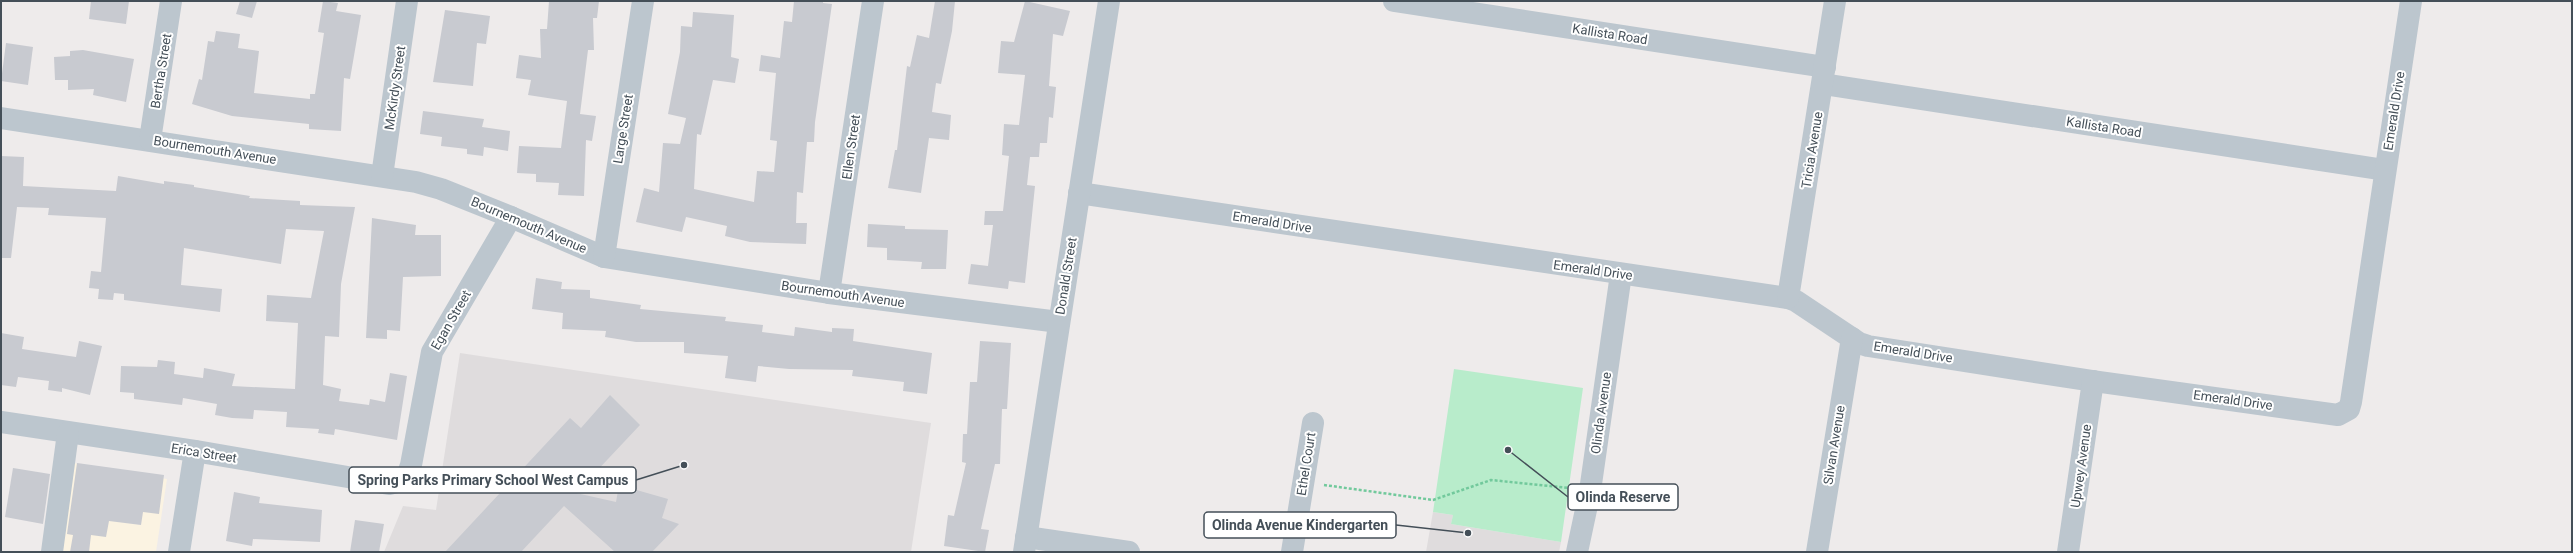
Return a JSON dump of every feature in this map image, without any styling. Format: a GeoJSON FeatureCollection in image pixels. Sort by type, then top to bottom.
{"type":"FeatureCollection","features":[{"type":"Feature","properties":{"kind":"street","name":"Bertha Street"},"geometry":{"type":"LineString","coordinates":[[150,140],[171,1]]}},
{"type":"Feature","properties":{"kind":"street","name":"McKirdy Street"},"geometry":{"type":"LineString","coordinates":[[382,176],[407,1]]}},
{"type":"Feature","properties":{"kind":"street","name":"Large Street"},"geometry":{"type":"LineString","coordinates":[[604,257],[643,1]]}},
{"type":"Feature","properties":{"kind":"street","name":"Ellen Street"},"geometry":{"type":"LineString","coordinates":[[829,293],[873,1]]}},
{"type":"Feature","properties":{"kind":"street","name":"Donald Street"},"geometry":{"type":"LineString","coordinates":[[1025,544],[1109,1]]}},
{"type":"Feature","properties":{"kind":"street","name":"Kallista Road"},"geometry":{"type":"LineString","coordinates":[[1394,1],[2385,170]]}},
{"type":"Feature","properties":{"kind":"street","name":"Tricia Avenue"},"geometry":{"type":"LineString","coordinates":[[1788,298],[1824,75],[1834,1]]}},
{"type":"Feature","properties":{"kind":"street","name":"Emerald Drive"},"geometry":{"type":"LineString","coordinates":[[1079,193],[1788,298],[1796,301],[1852,338],[1868,346],[2093,381],[2343,414],[2349,409],[2351,402],[2411,1]]}},
{"type":"Feature","properties":{"kind":"street","name":"Bournemouth Avenue"},"geometry":{"type":"LineString","coordinates":[[1,118],[382,176],[441,189],[572,241],[604,257],[829,293],[1059,322]]}},
{"type":"Feature","properties":{"kind":"street","name":"Egan Street"},"geometry":{"type":"LineString","coordinates":[[406,480],[411,465],[432,352],[511,217]]}},
{"type":"Feature","properties":{"kind":"street","name":"Olinda Avenue"},"geometry":{"type":"LineString","coordinates":[[1577,552],[1590,491],[1621,274]]}},
{"type":"Feature","properties":{"kind":"street","name":"Silvan Avenue"},"geometry":{"type":"LineString","coordinates":[[1817,552],[1852,338]]}},
{"type":"Feature","properties":{"kind":"street","name":"Upwey Avenue"},"geometry":{"type":"LineString","coordinates":[[2068,552],[2093,381]]}},
{"type":"Feature","properties":{"kind":"street","name":"Erica Street"},"geometry":{"type":"LineString","coordinates":[[1,422],[195,451],[389,484],[406,480]]}},
{"type":"Feature","properties":{"kind":"street","name":"Ethel Court"},"geometry":{"type":"LineString","coordinates":[[1292,552],[1313,423]]}},
{"type":"Feature","properties":{"kind":"street"},"geometry":{"type":"LineString","coordinates":[[52,552],[68,433]]}},
{"type":"Feature","properties":{"kind":"street"},"geometry":{"type":"LineString","coordinates":[[179,552],[195,451]]}},
{"type":"Feature","properties":{"kind":"street"},"geometry":{"type":"LineString","coordinates":[[1025,544],[1129,552]]}},
{"type":"Feature","properties":{"kind":"path"},"geometry":{"type":"LineString","coordinates":[[1303,482],[1433,500],[1491,480],[1590,491]]}},
{"type":"Feature","properties":{"kind":"shaded area"},"geometry":{"type":"Polygon","coordinates":[[[460,353],[931,423],[911,552],[384,552],[403,506],[436,510],[460,353]]]}},
{"type":"Feature","properties":{"kind":"shaded area"},"geometry":{"type":"Polygon","coordinates":[[[56,460],[167,479],[156,552],[42,552],[56,460]]]}},
{"type":"Feature","properties":{"kind":"shaded area"},"geometry":{"type":"Polygon","coordinates":[[[1433,512],[1453,515],[1451,524],[1561,542],[1559,552],[1426,552],[1433,512]]]}},
{"type":"Feature","properties":{"kind":"green space"},"geometry":{"type":"Polygon","coordinates":[[[1454,369],[1583,388],[1561,542],[1451,524],[1453,515],[1433,512],[1454,369]]]}},
{"type":"Feature","properties":{"kind":"building"},"geometry":{"type":"Polygon","coordinates":[[[91,1],[129,1],[126,24],[89,19],[91,1]]]}},
{"type":"Feature","properties":{"kind":"building"},"geometry":{"type":"Polygon","coordinates":[[[240,1],[257,1],[252,18],[236,14],[240,1]]]}},
{"type":"Feature","properties":{"kind":"building"},"geometry":{"type":"Polygon","coordinates":[[[323,1],[338,3],[336,11],[361,15],[350,79],[344,78],[341,131],[309,129],[309,124],[232,116],[192,104],[199,79],[202,80],[208,41],[214,42],[216,31],[240,34],[238,48],[259,51],[254,93],[310,99],[310,94],[315,94],[324,33],[318,32],[323,1]]]}},
{"type":"Feature","properties":{"kind":"building"},"geometry":{"type":"Polygon","coordinates":[[[549,1],[599,1],[597,18],[593,18],[594,50],[588,50],[580,114],[596,116],[592,141],[586,140],[584,196],[558,195],[559,183],[536,182],[536,174],[517,173],[519,146],[561,148],[567,101],[528,95],[531,80],[516,78],[519,55],[541,58],[540,29],[547,29],[549,1]]]}},
{"type":"Feature","properties":{"kind":"building"},"geometry":{"type":"Polygon","coordinates":[[[794,1],[823,1],[823,3],[832,4],[815,122],[814,142],[807,142],[803,193],[797,192],[796,223],[807,223],[806,244],[750,242],[725,236],[727,226],[686,217],[682,232],[636,222],[644,188],[659,192],[663,143],[680,144],[686,118],[668,114],[680,52],[681,26],[692,27],[693,12],[734,15],[731,57],[739,59],[735,83],[713,80],[701,135],[697,134],[694,189],[754,202],[757,171],[774,172],[777,141],[770,140],[776,73],[759,71],[761,55],[780,58],[784,21],[792,22],[794,1]]]}},
{"type":"Feature","properties":{"kind":"building"},"geometry":{"type":"Polygon","coordinates":[[[935,1],[955,1],[952,31],[941,84],[936,83],[932,112],[951,115],[949,140],[929,138],[921,193],[888,188],[895,150],[897,150],[907,66],[910,67],[917,35],[929,38],[935,1]]]}},
{"type":"Feature","properties":{"kind":"building"},"geometry":{"type":"Polygon","coordinates":[[[1025,1],[1070,11],[1063,36],[1053,34],[1049,86],[1056,87],[1053,118],[1049,117],[1047,143],[1040,143],[1039,157],[1030,157],[1027,185],[1035,186],[1025,283],[1009,281],[1008,289],[968,284],[971,264],[988,266],[993,225],[984,225],[985,211],[1003,211],[1009,156],[1002,155],[1004,124],[1019,125],[1025,75],[998,73],[1001,41],[1014,42],[1025,1]]]}},
{"type":"Feature","properties":{"kind":"building"},"geometry":{"type":"Polygon","coordinates":[[[445,10],[490,16],[486,44],[477,43],[473,86],[433,82],[445,10]]]}},
{"type":"Feature","properties":{"kind":"building"},"geometry":{"type":"Polygon","coordinates":[[[6,43],[33,47],[28,85],[1,81],[6,43]]]}},
{"type":"Feature","properties":{"kind":"building"},"geometry":{"type":"Polygon","coordinates":[[[83,50],[134,59],[126,102],[93,95],[94,89],[68,90],[68,80],[55,80],[54,57],[70,56],[70,51],[83,50]]]}},
{"type":"Feature","properties":{"kind":"building"},"geometry":{"type":"Polygon","coordinates":[[[423,111],[484,119],[482,127],[510,131],[508,151],[484,147],[483,156],[467,154],[467,149],[441,146],[442,137],[420,134],[423,111]]]}},
{"type":"Feature","properties":{"kind":"building"},"geometry":{"type":"Polygon","coordinates":[[[1,156],[24,157],[23,186],[116,191],[118,176],[164,184],[164,181],[194,185],[194,187],[250,196],[249,198],[300,201],[300,205],[355,207],[341,284],[339,337],[325,336],[323,385],[341,389],[339,401],[369,405],[370,399],[385,402],[390,373],[407,376],[397,440],[335,429],[334,435],[318,433],[319,429],[286,427],[287,412],[254,410],[253,419],[232,418],[215,415],[217,404],[183,398],[182,405],[134,399],[134,393],[120,392],[121,366],[157,367],[158,360],[175,362],[174,374],[203,378],[204,368],[235,374],[232,386],[295,389],[298,323],[266,321],[267,295],[311,298],[324,231],[286,229],[281,264],[184,248],[181,285],[222,289],[220,312],[124,300],[124,294],[114,293],[113,300],[98,299],[99,289],[89,288],[91,271],[101,272],[106,218],[48,215],[49,208],[17,207],[11,258],[1,258],[1,156]]]}},
{"type":"Feature","properties":{"kind":"building"},"geometry":{"type":"Polygon","coordinates":[[[372,218],[416,225],[415,235],[441,235],[441,276],[403,277],[400,331],[387,330],[387,339],[366,338],[372,218]]]}},
{"type":"Feature","properties":{"kind":"building"},"geometry":{"type":"Polygon","coordinates":[[[868,224],[905,226],[905,229],[948,230],[946,269],[921,269],[922,262],[887,260],[887,248],[867,247],[868,224]]]}},
{"type":"Feature","properties":{"kind":"building"},"geometry":{"type":"Polygon","coordinates":[[[536,278],[562,282],[561,289],[590,290],[590,298],[641,305],[640,309],[726,317],[725,321],[763,325],[762,332],[794,336],[795,327],[832,332],[832,328],[854,329],[853,341],[932,353],[927,394],[903,391],[904,382],[852,376],[853,370],[789,369],[758,366],[756,382],[725,378],[728,356],[684,353],[684,342],[636,342],[605,337],[606,331],[562,329],[563,313],[532,309],[536,278]]]}},
{"type":"Feature","properties":{"kind":"building"},"geometry":{"type":"Polygon","coordinates":[[[1,333],[24,337],[22,349],[76,357],[79,341],[102,346],[90,395],[62,388],[62,392],[48,390],[49,381],[18,377],[16,387],[1,385],[1,333]]]}},
{"type":"Feature","properties":{"kind":"building"},"geometry":{"type":"Polygon","coordinates":[[[980,341],[1011,343],[1007,409],[1002,409],[1000,464],[995,464],[981,529],[989,530],[985,552],[944,546],[948,515],[954,516],[966,463],[962,462],[963,434],[967,434],[970,382],[977,382],[980,341]]]}},
{"type":"Feature","properties":{"kind":"building"},"geometry":{"type":"Polygon","coordinates":[[[610,395],[640,425],[576,493],[616,502],[619,485],[668,499],[662,518],[679,524],[652,552],[615,552],[564,506],[521,552],[445,552],[570,418],[581,428],[610,395]]]}},
{"type":"Feature","properties":{"kind":"building"},"geometry":{"type":"Polygon","coordinates":[[[77,463],[164,475],[159,514],[143,512],[141,525],[109,521],[106,537],[91,535],[89,552],[70,552],[73,535],[67,534],[77,463]]]}},
{"type":"Feature","properties":{"kind":"building"},"geometry":{"type":"Polygon","coordinates":[[[13,468],[50,474],[43,524],[5,517],[13,468]]]}},
{"type":"Feature","properties":{"kind":"building"},"geometry":{"type":"Polygon","coordinates":[[[234,492],[260,497],[259,503],[322,510],[320,542],[253,539],[252,546],[226,541],[234,492]]]}},
{"type":"Feature","properties":{"kind":"building"},"geometry":{"type":"Polygon","coordinates":[[[355,520],[384,524],[379,552],[350,552],[355,520]]]}},
{"type":"Feature","properties":{"kind":"place","name":"Olinda Reserve"},"geometry":{"type":"Point","coordinates":[1508,450]}},
{"type":"Feature","properties":{"kind":"place","name":"Spring Parks Primary School West Campus"},"geometry":{"type":"Point","coordinates":[684,465]}},
{"type":"Feature","properties":{"kind":"place","name":"Olinda Avenue Kindergarten"},"geometry":{"type":"Point","coordinates":[1468,533]}}]}
